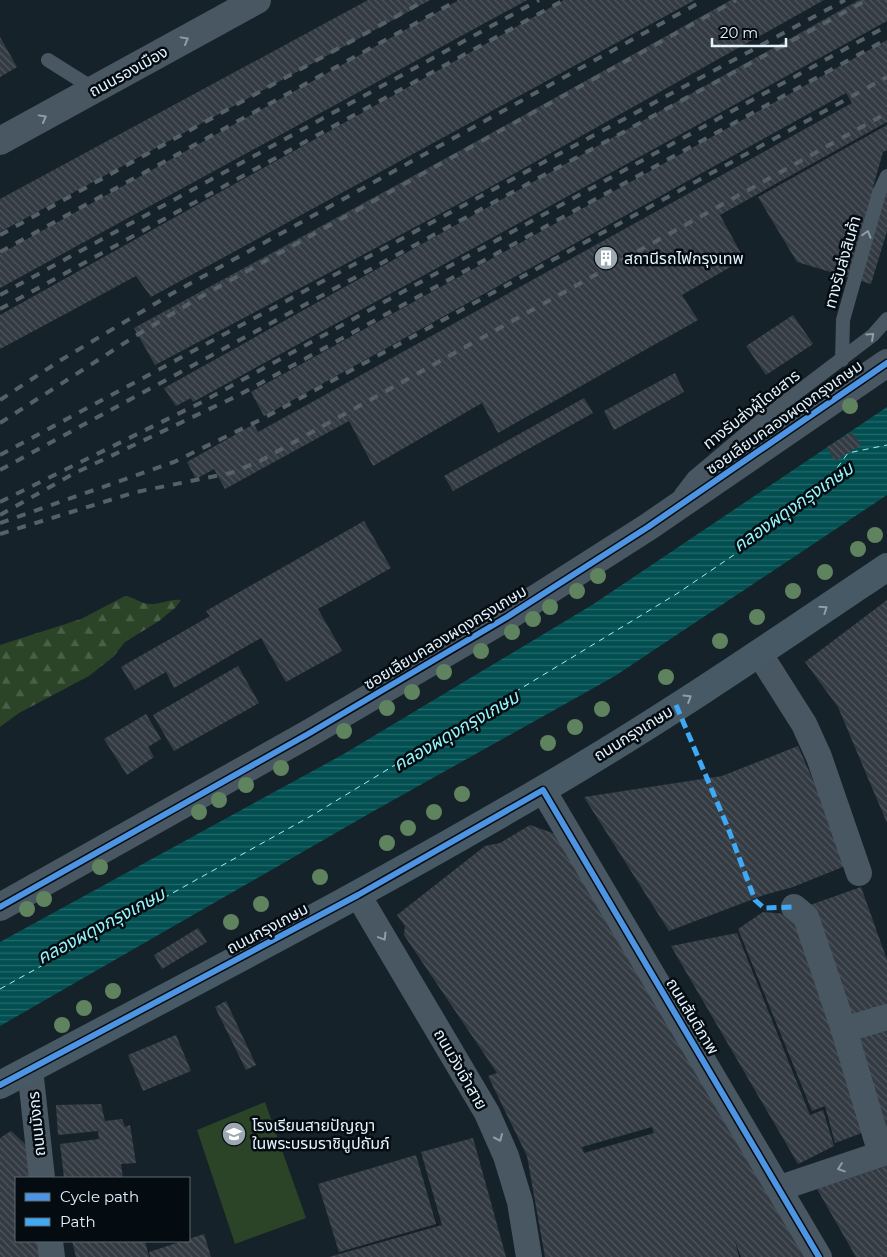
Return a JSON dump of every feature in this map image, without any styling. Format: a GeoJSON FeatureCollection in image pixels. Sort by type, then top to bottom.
{"type":"FeatureCollection","features":[{"type":"Feature","properties":{"kind":"main road","name":"ถนนกรุงเกษม"},"geometry":{"type":"LineString","coordinates":[[0,1085],[358,895],[543,790],[759,653],[887,567]]}},
{"type":"Feature","properties":{"kind":"street","name":"ถนนรองเมือง"},"geometry":{"type":"LineString","coordinates":[[0,141],[257,0]]}},
{"type":"Feature","properties":{"kind":"street","name":"ซอยเลียบคลองผดุงกรุงเกษม"},"geometry":{"type":"LineString","coordinates":[[0,907],[308,734],[508,617],[663,517],[833,384],[887,363]]}},
{"type":"Feature","properties":{"kind":"street"},"geometry":{"type":"LineString","coordinates":[[759,653],[804,724],[819,757],[859,873]]}},
{"type":"Feature","properties":{"kind":"street","name":"ถนนสันติภาพ"},"geometry":{"type":"LineString","coordinates":[[543,790],[780,1188],[819,1257]]}},
{"type":"Feature","properties":{"kind":"street","name":"ถนนวังเจ้าสาย"},"geometry":{"type":"LineString","coordinates":[[358,895],[487,1112],[506,1156],[517,1193],[528,1257]]}},
{"type":"Feature","properties":{"kind":"street"},"geometry":{"type":"LineString","coordinates":[[780,1188],[884,1153],[806,917],[794,908]]}},
{"type":"Feature","properties":{"kind":"street"},"geometry":{"type":"LineString","coordinates":[[844,1030],[887,1017]]}},
{"type":"Feature","properties":{"kind":"street","name":"ถนนมังกร"},"geometry":{"type":"LineString","coordinates":[[30,1069],[42,1177]]}},
{"type":"Feature","properties":{"kind":"street"},"geometry":{"type":"LineString","coordinates":[[50,1242],[52,1257]]}},
{"type":"Feature","properties":{"kind":"lane"},"geometry":{"type":"LineString","coordinates":[[48,60],[94,89]]}},
{"type":"Feature","properties":{"kind":"lane","name":"ทางรับส่งสินค้า"},"geometry":{"type":"LineString","coordinates":[[842,360],[843,320],[879,193],[887,176]]}},
{"type":"Feature","properties":{"kind":"lane","name":"ทางรับส่งผู้โดยสาร"},"geometry":{"type":"LineString","coordinates":[[833,384],[842,360],[873,335],[887,320]]}},
{"type":"Feature","properties":{"kind":"green space"},"geometry":{"type":"Polygon","coordinates":[[[125,596],[148,604],[181,600],[175,608],[159,621],[125,642],[113,657],[89,676],[19,713],[0,727],[0,645],[81,619],[125,596]]]}},
{"type":"Feature","properties":{"kind":"green space"},"geometry":{"type":"Polygon","coordinates":[[[265,1102],[306,1218],[235,1244],[197,1130],[265,1102]]]}},
{"type":"Feature","properties":{"kind":"water","name":"คลองผดุงกรุงเกษม"},"geometry":{"type":"Polygon","coordinates":[[[887,407],[887,495],[615,676],[372,812],[0,1026],[0,942],[342,755],[592,605],[887,407]]]}},
{"type":"Feature","properties":{"kind":"building"},"geometry":{"type":"Polygon","coordinates":[[[368,0],[430,0],[0,232],[0,199],[368,0]]]}},
{"type":"Feature","properties":{"kind":"building"},"geometry":{"type":"Polygon","coordinates":[[[459,0],[527,0],[0,288],[0,254],[459,0]]]}},
{"type":"Feature","properties":{"kind":"building"},"geometry":{"type":"Polygon","coordinates":[[[564,0],[695,0],[151,297],[136,276],[0,349],[0,315],[564,0]]]}},
{"type":"Feature","properties":{"kind":"building"},"geometry":{"type":"Polygon","coordinates":[[[731,0],[824,0],[483,191],[155,365],[134,328],[731,0]]]}},
{"type":"Feature","properties":{"kind":"building"},"geometry":{"type":"Polygon","coordinates":[[[859,0],[887,0],[887,21],[193,402],[191,398],[176,406],[164,388],[859,0]]]}},
{"type":"Feature","properties":{"kind":"building"},"geometry":{"type":"Polygon","coordinates":[[[0,37],[17,67],[0,77],[0,37]]]}},
{"type":"Feature","properties":{"kind":"building","name":"สถานีรถไฟกรุงเทพ"},"geometry":{"type":"Polygon","coordinates":[[[887,40],[887,122],[720,215],[744,259],[682,295],[698,320],[498,433],[482,403],[373,466],[349,421],[225,489],[214,469],[196,479],[187,462],[254,424],[258,432],[852,103],[846,93],[264,416],[251,392],[887,40]]]}},
{"type":"Feature","properties":{"kind":"building"},"geometry":{"type":"Polygon","coordinates":[[[887,125],[887,150],[883,152],[873,187],[887,192],[887,231],[871,284],[797,262],[758,197],[887,125]]]}},
{"type":"Feature","properties":{"kind":"building"},"geometry":{"type":"Polygon","coordinates":[[[793,315],[813,344],[766,375],[746,346],[793,315]]]}},
{"type":"Feature","properties":{"kind":"building"},"geometry":{"type":"Polygon","coordinates":[[[675,373],[684,392],[614,430],[604,411],[675,373]]]}},
{"type":"Feature","properties":{"kind":"building"},"geometry":{"type":"Polygon","coordinates":[[[584,398],[593,413],[453,491],[444,476],[584,398]]]}},
{"type":"Feature","properties":{"kind":"building"},"geometry":{"type":"Polygon","coordinates":[[[852,432],[861,445],[835,461],[827,447],[852,432]]]}},
{"type":"Feature","properties":{"kind":"building"},"geometry":{"type":"Polygon","coordinates":[[[364,521],[391,568],[318,609],[342,651],[286,682],[261,638],[174,688],[166,672],[135,690],[121,667],[210,616],[206,611],[364,521]]]}},
{"type":"Feature","properties":{"kind":"building"},"geometry":{"type":"Polygon","coordinates":[[[887,600],[887,823],[838,707],[805,662],[887,600]]]}},
{"type":"Feature","properties":{"kind":"building"},"geometry":{"type":"Polygon","coordinates":[[[238,666],[259,703],[174,751],[153,715],[238,666]]]}},
{"type":"Feature","properties":{"kind":"building"},"geometry":{"type":"Polygon","coordinates":[[[146,714],[161,739],[148,747],[154,757],[127,775],[104,739],[146,714]]]}},
{"type":"Feature","properties":{"kind":"building"},"geometry":{"type":"Polygon","coordinates":[[[798,746],[850,864],[793,887],[764,895],[669,931],[584,797],[722,776],[798,746]]]}},
{"type":"Feature","properties":{"kind":"building"},"geometry":{"type":"Polygon","coordinates":[[[530,825],[558,835],[804,1257],[741,1257],[735,1241],[739,1257],[545,1257],[527,1156],[488,1076],[497,1073],[404,935],[405,926],[397,915],[485,846],[500,843],[530,825]],[[652,1127],[582,1147],[584,1153],[654,1133],[652,1127]]]}},
{"type":"Feature","properties":{"kind":"building"},"geometry":{"type":"Polygon","coordinates":[[[861,887],[887,960],[887,1008],[851,1021],[810,905],[861,887]]]}},
{"type":"Feature","properties":{"kind":"building"},"geometry":{"type":"Polygon","coordinates":[[[763,912],[800,915],[867,1131],[835,1143],[825,1106],[812,1111],[738,929],[763,912]]]}},
{"type":"Feature","properties":{"kind":"building"},"geometry":{"type":"Polygon","coordinates":[[[198,928],[207,942],[162,969],[154,955],[198,928]]]}},
{"type":"Feature","properties":{"kind":"building"},"geometry":{"type":"Polygon","coordinates":[[[737,933],[810,1115],[823,1110],[834,1146],[798,1164],[671,946],[737,933]]]}},
{"type":"Feature","properties":{"kind":"building"},"geometry":{"type":"Polygon","coordinates":[[[226,1001],[256,1065],[246,1070],[215,1007],[226,1001]]]}},
{"type":"Feature","properties":{"kind":"building"},"geometry":{"type":"Polygon","coordinates":[[[887,1030],[887,1132],[849,1042],[887,1030]]]}},
{"type":"Feature","properties":{"kind":"building"},"geometry":{"type":"Polygon","coordinates":[[[176,1035],[191,1071],[143,1091],[128,1055],[176,1035]]]}},
{"type":"Feature","properties":{"kind":"building"},"geometry":{"type":"Polygon","coordinates":[[[101,1104],[105,1121],[122,1119],[125,1127],[130,1125],[136,1163],[121,1164],[123,1177],[64,1177],[60,1144],[99,1139],[98,1131],[58,1135],[56,1105],[101,1104]]]}},
{"type":"Feature","properties":{"kind":"building"},"geometry":{"type":"Polygon","coordinates":[[[11,1131],[36,1154],[39,1177],[15,1177],[15,1242],[45,1242],[47,1257],[0,1257],[0,1138],[11,1131]]]}},
{"type":"Feature","properties":{"kind":"building"},"geometry":{"type":"Polygon","coordinates":[[[473,1138],[506,1257],[329,1257],[442,1225],[421,1152],[473,1138]]]}},
{"type":"Feature","properties":{"kind":"building"},"geometry":{"type":"Polygon","coordinates":[[[416,1155],[436,1224],[339,1252],[318,1184],[416,1155]]]}},
{"type":"Feature","properties":{"kind":"building"},"geometry":{"type":"Polygon","coordinates":[[[887,1166],[887,1257],[856,1257],[817,1189],[887,1166]]]}},
{"type":"Feature","properties":{"kind":"building"},"geometry":{"type":"Polygon","coordinates":[[[204,1234],[211,1257],[150,1257],[149,1252],[180,1242],[190,1242],[190,1239],[204,1234]]]}},
{"type":"Feature","properties":{"kind":"building"},"geometry":{"type":"Polygon","coordinates":[[[72,1242],[145,1242],[149,1257],[76,1257],[72,1242]]]}},
{"type":"Feature","properties":{"kind":"ferry route"},"geometry":{"type":"LineString","coordinates":[[0,989],[311,816],[678,593],[813,501],[848,453],[887,445]]}},
{"type":"Feature","properties":{"kind":"railway"},"geometry":{"type":"LineString","coordinates":[[0,235],[426,0]]}},
{"type":"Feature","properties":{"kind":"railway"},"geometry":{"type":"LineString","coordinates":[[0,252],[458,0]]}},
{"type":"Feature","properties":{"kind":"railway"},"geometry":{"type":"LineString","coordinates":[[0,295],[539,0]]}},
{"type":"Feature","properties":{"kind":"railway"},"geometry":{"type":"LineString","coordinates":[[0,309],[564,0]]}},
{"type":"Feature","properties":{"kind":"railway"},"geometry":{"type":"LineString","coordinates":[[0,400],[61,360],[173,293],[704,0]]}},
{"type":"Feature","properties":{"kind":"railway"},"geometry":{"type":"LineString","coordinates":[[0,423],[137,335],[202,296],[736,0]]}},
{"type":"Feature","properties":{"kind":"railway"},"geometry":{"type":"LineString","coordinates":[[0,455],[845,0]]}},
{"type":"Feature","properties":{"kind":"railway"},"geometry":{"type":"LineString","coordinates":[[0,470],[867,0]]}},
{"type":"Feature","properties":{"kind":"railway"},"geometry":{"type":"LineString","coordinates":[[0,502],[202,402],[887,26]]}},
{"type":"Feature","properties":{"kind":"railway"},"geometry":{"type":"LineString","coordinates":[[0,515],[73,474],[239,395],[887,39]]}},
{"type":"Feature","properties":{"kind":"railway"},"geometry":{"type":"LineString","coordinates":[[0,523],[174,462],[264,418],[887,77]]}},
{"type":"Feature","properties":{"kind":"railway"},"geometry":{"type":"LineString","coordinates":[[0,534],[136,492],[231,473],[260,461],[887,113]]}},
{"type":"Feature","properties":{"kind":"marked path"},"geometry":{"type":"LineString","coordinates":[[676,705],[728,828],[755,900],[764,908],[794,907]]}},
{"type":"Feature","properties":{"kind":"cycle path"},"geometry":{"type":"LineString","coordinates":[[0,907],[308,734],[507,617],[648,527],[887,363]]}},
{"type":"Feature","properties":{"kind":"cycle path"},"geometry":{"type":"LineString","coordinates":[[0,1085],[358,895],[543,790],[819,1257]]}},
{"type":"Feature","properties":{"kind":"place","name":"สถานีรถไฟกรุงเทพ"},"geometry":{"type":"Point","coordinates":[606,258]}},
{"type":"Feature","properties":{"kind":"place","name":"โรงเรียนสายปัญญา ในพระบรมราชินูปถัมภ์"},"geometry":{"type":"Point","coordinates":[234,1134]}}]}
